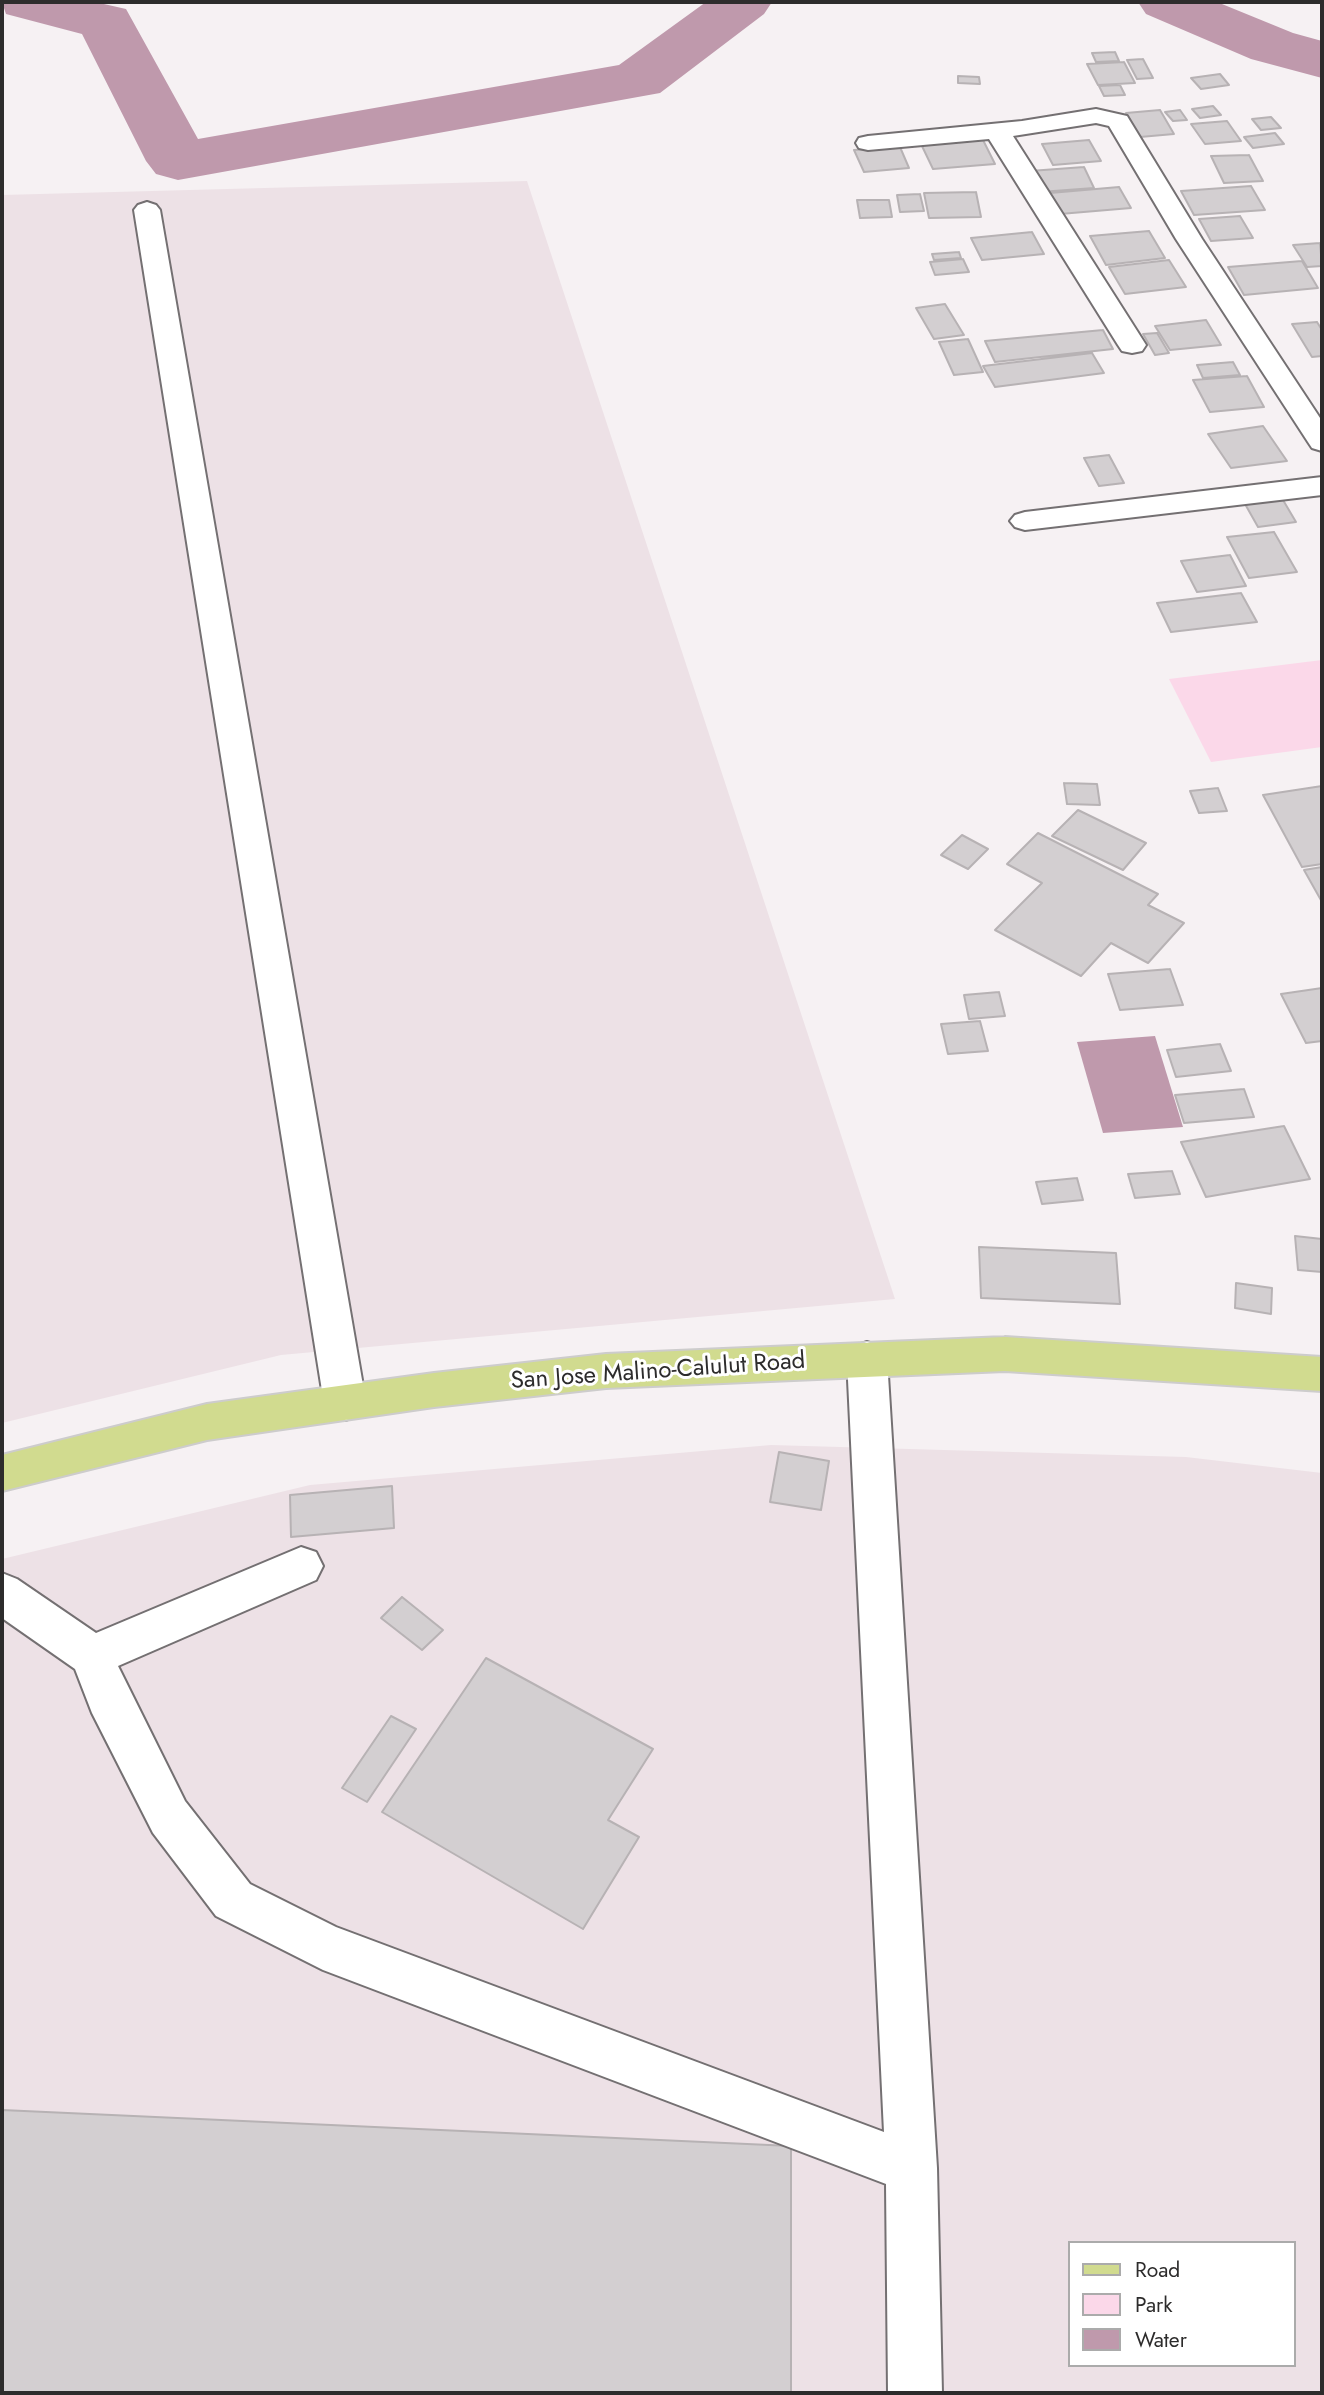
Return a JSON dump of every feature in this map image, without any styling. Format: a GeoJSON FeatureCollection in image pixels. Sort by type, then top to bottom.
{"type":"FeatureCollection","features":[{"type":"Feature","properties":{"kind":"main road","name":"San Jose Malino-Calulut Road"},"geometry":{"type":"LineString","coordinates":[[2,1473],[207,1422],[606,1371],[1005,1354],[1322,1374]]}},
{"type":"Feature","properties":{"kind":"street"},"geometry":{"type":"LineString","coordinates":[[868,143],[997,131],[1097,116],[1118,121],[1189,239],[1322,442]]}},
{"type":"Feature","properties":{"kind":"street"},"geometry":{"type":"LineString","coordinates":[[997,131],[1132,345]]}},
{"type":"Feature","properties":{"kind":"street"},"geometry":{"type":"LineString","coordinates":[[147,210],[345,1403]]}},
{"type":"Feature","properties":{"kind":"street"},"geometry":{"type":"LineString","coordinates":[[1025,521],[1322,486]]}},
{"type":"Feature","properties":{"kind":"street"},"geometry":{"type":"LineString","coordinates":[[867,1359],[911,2168],[915,2393]]}},
{"type":"Feature","properties":{"kind":"street"},"geometry":{"type":"LineString","coordinates":[[92,1656],[301,1566]]}},
{"type":"Feature","properties":{"kind":"street"},"geometry":{"type":"LineString","coordinates":[[2,1593],[92,1656],[108,1698],[169,1818],[233,1900],[323,1946],[911,2168]]}},
{"type":"Feature","properties":{"kind":"shaded area"},"geometry":{"type":"Polygon","coordinates":[[[527,181],[895,1299],[281,1355],[2,1423],[2,195],[527,181]]]}},
{"type":"Feature","properties":{"kind":"shaded area"},"geometry":{"type":"Polygon","coordinates":[[[771,1445],[1186,1457],[1322,1473],[1322,2393],[2,2393],[2,1559],[310,1485],[771,1445]]]}},
{"type":"Feature","properties":{"kind":"green space"},"geometry":{"type":"Polygon","coordinates":[[[1322,660],[1322,747],[1211,762],[1169,679],[1322,660]]]}},
{"type":"Feature","properties":{"kind":"water"},"geometry":{"type":"Polygon","coordinates":[[[1155,1036],[1183,1127],[1103,1133],[1077,1042],[1155,1036]]]}},
{"type":"Feature","properties":{"kind":"building"},"geometry":{"type":"Polygon","coordinates":[[[1115,52],[1119,61],[1096,62],[1092,53],[1115,52]]]}},
{"type":"Feature","properties":{"kind":"building"},"geometry":{"type":"Polygon","coordinates":[[[1143,59],[1153,78],[1137,79],[1127,60],[1143,59]]]}},
{"type":"Feature","properties":{"kind":"building"},"geometry":{"type":"Polygon","coordinates":[[[1124,62],[1135,83],[1098,85],[1087,64],[1124,62]]]}},
{"type":"Feature","properties":{"kind":"building"},"geometry":{"type":"Polygon","coordinates":[[[1220,74],[1229,85],[1201,89],[1191,78],[1220,74]]]}},
{"type":"Feature","properties":{"kind":"building"},"geometry":{"type":"Polygon","coordinates":[[[958,76],[979,77],[980,84],[958,83],[958,76]]]}},
{"type":"Feature","properties":{"kind":"building"},"geometry":{"type":"Polygon","coordinates":[[[1120,85],[1125,95],[1104,96],[1099,86],[1120,85]]]}},
{"type":"Feature","properties":{"kind":"building"},"geometry":{"type":"Polygon","coordinates":[[[1213,106],[1221,115],[1200,118],[1192,109],[1213,106]]]}},
{"type":"Feature","properties":{"kind":"building"},"geometry":{"type":"Polygon","coordinates":[[[1160,110],[1174,134],[1140,137],[1126,113],[1160,110]]]}},
{"type":"Feature","properties":{"kind":"building"},"geometry":{"type":"Polygon","coordinates":[[[1180,110],[1187,120],[1173,121],[1165,112],[1180,110]]]}},
{"type":"Feature","properties":{"kind":"building"},"geometry":{"type":"Polygon","coordinates":[[[1271,117],[1281,128],[1261,130],[1252,119],[1271,117]]]}},
{"type":"Feature","properties":{"kind":"building"},"geometry":{"type":"Polygon","coordinates":[[[1227,121],[1241,141],[1205,144],[1191,124],[1227,121]]]}},
{"type":"Feature","properties":{"kind":"building"},"geometry":{"type":"Polygon","coordinates":[[[1275,133],[1284,144],[1253,148],[1244,137],[1275,133]]]}},
{"type":"Feature","properties":{"kind":"building"},"geometry":{"type":"Polygon","coordinates":[[[982,138],[995,164],[933,169],[921,144],[982,138]]]}},
{"type":"Feature","properties":{"kind":"building"},"geometry":{"type":"Polygon","coordinates":[[[1089,140],[1101,161],[1053,165],[1042,144],[1089,140]]]}},
{"type":"Feature","properties":{"kind":"building"},"geometry":{"type":"Polygon","coordinates":[[[900,147],[909,168],[864,172],[854,150],[900,147]]]}},
{"type":"Feature","properties":{"kind":"building"},"geometry":{"type":"Polygon","coordinates":[[[1249,155],[1263,181],[1224,183],[1211,156],[1249,155]]]}},
{"type":"Feature","properties":{"kind":"building"},"geometry":{"type":"Polygon","coordinates":[[[1084,167],[1094,188],[1040,192],[1030,171],[1084,167]]]}},
{"type":"Feature","properties":{"kind":"building"},"geometry":{"type":"Polygon","coordinates":[[[1251,186],[1265,210],[1194,215],[1181,191],[1251,186]]]}},
{"type":"Feature","properties":{"kind":"building"},"geometry":{"type":"Polygon","coordinates":[[[1119,187],[1131,208],[1060,214],[1050,193],[1119,187]]]}},
{"type":"Feature","properties":{"kind":"building"},"geometry":{"type":"Polygon","coordinates":[[[976,192],[981,217],[929,218],[924,193],[976,192]]]}},
{"type":"Feature","properties":{"kind":"building"},"geometry":{"type":"Polygon","coordinates":[[[920,194],[924,211],[900,212],[897,195],[920,194]]]}},
{"type":"Feature","properties":{"kind":"building"},"geometry":{"type":"Polygon","coordinates":[[[857,200],[889,200],[892,217],[860,218],[857,200]]]}},
{"type":"Feature","properties":{"kind":"building"},"geometry":{"type":"Polygon","coordinates":[[[1240,216],[1253,238],[1211,241],[1199,219],[1240,216]]]}},
{"type":"Feature","properties":{"kind":"building"},"geometry":{"type":"Polygon","coordinates":[[[1149,231],[1165,258],[1106,265],[1090,236],[1149,231]]]}},
{"type":"Feature","properties":{"kind":"building"},"geometry":{"type":"Polygon","coordinates":[[[1032,232],[1044,254],[982,260],[971,238],[1032,232]]]}},
{"type":"Feature","properties":{"kind":"building"},"geometry":{"type":"Polygon","coordinates":[[[1320,243],[1322,266],[1307,267],[1293,245],[1320,243]]]}},
{"type":"Feature","properties":{"kind":"building"},"geometry":{"type":"Polygon","coordinates":[[[959,252],[961,258],[934,260],[932,254],[959,252]]]}},
{"type":"Feature","properties":{"kind":"building"},"geometry":{"type":"Polygon","coordinates":[[[963,259],[969,272],[935,275],[930,262],[963,259]]]}},
{"type":"Feature","properties":{"kind":"building"},"geometry":{"type":"Polygon","coordinates":[[[1169,260],[1186,287],[1125,294],[1109,267],[1169,260]]]}},
{"type":"Feature","properties":{"kind":"building"},"geometry":{"type":"Polygon","coordinates":[[[1302,261],[1318,288],[1244,295],[1228,267],[1302,261]]]}},
{"type":"Feature","properties":{"kind":"building"},"geometry":{"type":"Polygon","coordinates":[[[945,304],[964,335],[934,339],[916,308],[945,304]]]}},
{"type":"Feature","properties":{"kind":"building"},"geometry":{"type":"Polygon","coordinates":[[[1206,320],[1221,345],[1170,350],[1155,326],[1206,320]]]}},
{"type":"Feature","properties":{"kind":"building"},"geometry":{"type":"Polygon","coordinates":[[[1317,322],[1322,330],[1322,356],[1312,357],[1292,324],[1317,322]]]}},
{"type":"Feature","properties":{"kind":"building"},"geometry":{"type":"Polygon","coordinates":[[[1103,330],[1113,349],[995,362],[985,341],[1103,330]]]}},
{"type":"Feature","properties":{"kind":"building"},"geometry":{"type":"Polygon","coordinates":[[[1157,333],[1169,353],[1155,355],[1143,334],[1157,333]]]}},
{"type":"Feature","properties":{"kind":"building"},"geometry":{"type":"Polygon","coordinates":[[[968,339],[983,372],[954,375],[939,342],[968,339]]]}},
{"type":"Feature","properties":{"kind":"building"},"geometry":{"type":"Polygon","coordinates":[[[1092,353],[1104,373],[995,387],[983,366],[1092,353]]]}},
{"type":"Feature","properties":{"kind":"building"},"geometry":{"type":"Polygon","coordinates":[[[1233,362],[1240,375],[1203,378],[1197,365],[1233,362]]]}},
{"type":"Feature","properties":{"kind":"building"},"geometry":{"type":"Polygon","coordinates":[[[1247,376],[1264,407],[1210,412],[1193,380],[1247,376]]]}},
{"type":"Feature","properties":{"kind":"building"},"geometry":{"type":"Polygon","coordinates":[[[1263,426],[1287,461],[1231,468],[1208,434],[1263,426]]]}},
{"type":"Feature","properties":{"kind":"building"},"geometry":{"type":"Polygon","coordinates":[[[1109,455],[1124,483],[1099,486],[1084,458],[1109,455]]]}},
{"type":"Feature","properties":{"kind":"building"},"geometry":{"type":"Polygon","coordinates":[[[1283,500],[1296,522],[1258,527],[1245,504],[1283,500]]]}},
{"type":"Feature","properties":{"kind":"building"},"geometry":{"type":"Polygon","coordinates":[[[1274,532],[1297,572],[1249,578],[1227,537],[1274,532]]]}},
{"type":"Feature","properties":{"kind":"building"},"geometry":{"type":"Polygon","coordinates":[[[1230,555],[1246,586],[1197,592],[1181,561],[1230,555]]]}},
{"type":"Feature","properties":{"kind":"building"},"geometry":{"type":"Polygon","coordinates":[[[1241,593],[1257,622],[1171,632],[1157,603],[1241,593]]]}},
{"type":"Feature","properties":{"kind":"building"},"geometry":{"type":"Polygon","coordinates":[[[1064,783],[1097,784],[1100,805],[1067,804],[1064,783]]]}},
{"type":"Feature","properties":{"kind":"building"},"geometry":{"type":"Polygon","coordinates":[[[1322,786],[1322,864],[1302,867],[1263,795],[1322,786]]]}},
{"type":"Feature","properties":{"kind":"building"},"geometry":{"type":"Polygon","coordinates":[[[1218,788],[1227,811],[1199,813],[1190,791],[1218,788]]]}},
{"type":"Feature","properties":{"kind":"building"},"geometry":{"type":"Polygon","coordinates":[[[1078,810],[1146,843],[1123,870],[1052,836],[1078,810]]]}},
{"type":"Feature","properties":{"kind":"building"},"geometry":{"type":"Polygon","coordinates":[[[1038,833],[1158,894],[1148,905],[1184,923],[1148,963],[1111,943],[1081,976],[995,930],[1042,883],[1007,864],[1038,833]]]}},
{"type":"Feature","properties":{"kind":"building"},"geometry":{"type":"Polygon","coordinates":[[[962,835],[988,849],[968,869],[941,855],[962,835]]]}},
{"type":"Feature","properties":{"kind":"building"},"geometry":{"type":"Polygon","coordinates":[[[1322,867],[1322,902],[1304,870],[1322,867]]]}},
{"type":"Feature","properties":{"kind":"building"},"geometry":{"type":"Polygon","coordinates":[[[1170,969],[1183,1005],[1120,1010],[1108,974],[1170,969]]]}},
{"type":"Feature","properties":{"kind":"building"},"geometry":{"type":"Polygon","coordinates":[[[1322,988],[1322,1041],[1306,1043],[1281,994],[1322,988]]]}},
{"type":"Feature","properties":{"kind":"building"},"geometry":{"type":"Polygon","coordinates":[[[999,992],[1005,1016],[969,1019],[964,995],[999,992]]]}},
{"type":"Feature","properties":{"kind":"building"},"geometry":{"type":"Polygon","coordinates":[[[980,1021],[988,1051],[948,1054],[941,1024],[980,1021]]]}},
{"type":"Feature","properties":{"kind":"building"},"geometry":{"type":"Polygon","coordinates":[[[1220,1044],[1231,1071],[1176,1077],[1167,1050],[1220,1044]]]}},
{"type":"Feature","properties":{"kind":"building"},"geometry":{"type":"Polygon","coordinates":[[[1244,1089],[1254,1117],[1184,1123],[1175,1095],[1244,1089]]]}},
{"type":"Feature","properties":{"kind":"building"},"geometry":{"type":"Polygon","coordinates":[[[1284,1126],[1310,1179],[1206,1197],[1181,1142],[1284,1126]]]}},
{"type":"Feature","properties":{"kind":"building"},"geometry":{"type":"Polygon","coordinates":[[[1172,1171],[1180,1194],[1135,1198],[1128,1174],[1172,1171]]]}},
{"type":"Feature","properties":{"kind":"building"},"geometry":{"type":"Polygon","coordinates":[[[1077,1178],[1083,1200],[1042,1204],[1036,1182],[1077,1178]]]}},
{"type":"Feature","properties":{"kind":"building"},"geometry":{"type":"Polygon","coordinates":[[[1295,1236],[1322,1239],[1322,1272],[1298,1270],[1295,1236]]]}},
{"type":"Feature","properties":{"kind":"building"},"geometry":{"type":"Polygon","coordinates":[[[979,1247],[1116,1253],[1120,1304],[981,1298],[979,1247]]]}},
{"type":"Feature","properties":{"kind":"building"},"geometry":{"type":"Polygon","coordinates":[[[1236,1283],[1272,1288],[1271,1314],[1235,1308],[1236,1283]]]}},
{"type":"Feature","properties":{"kind":"building"},"geometry":{"type":"Polygon","coordinates":[[[779,1452],[829,1461],[821,1510],[770,1502],[779,1452]]]}},
{"type":"Feature","properties":{"kind":"building"},"geometry":{"type":"Polygon","coordinates":[[[392,1486],[394,1528],[291,1537],[290,1495],[392,1486]]]}},
{"type":"Feature","properties":{"kind":"building"},"geometry":{"type":"Polygon","coordinates":[[[402,1597],[443,1630],[422,1650],[381,1618],[402,1597]]]}},
{"type":"Feature","properties":{"kind":"building"},"geometry":{"type":"Polygon","coordinates":[[[486,1658],[653,1749],[608,1820],[639,1837],[583,1929],[382,1812],[486,1658]]]}},
{"type":"Feature","properties":{"kind":"building"},"geometry":{"type":"Polygon","coordinates":[[[391,1716],[416,1729],[367,1802],[342,1788],[391,1716]]]}},
{"type":"Feature","properties":{"kind":"building"},"geometry":{"type":"Polygon","coordinates":[[[2,2110],[791,2146],[791,2393],[2,2393],[2,2110]]]}},
{"type":"Feature","properties":{"kind":"waterway"},"geometry":{"type":"LineString","coordinates":[[27,2],[105,22],[178,161],[638,80],[743,2]]}},
{"type":"Feature","properties":{"kind":"waterway"},"geometry":{"type":"LineString","coordinates":[[1167,2],[1272,46],[1322,60]]}}]}
